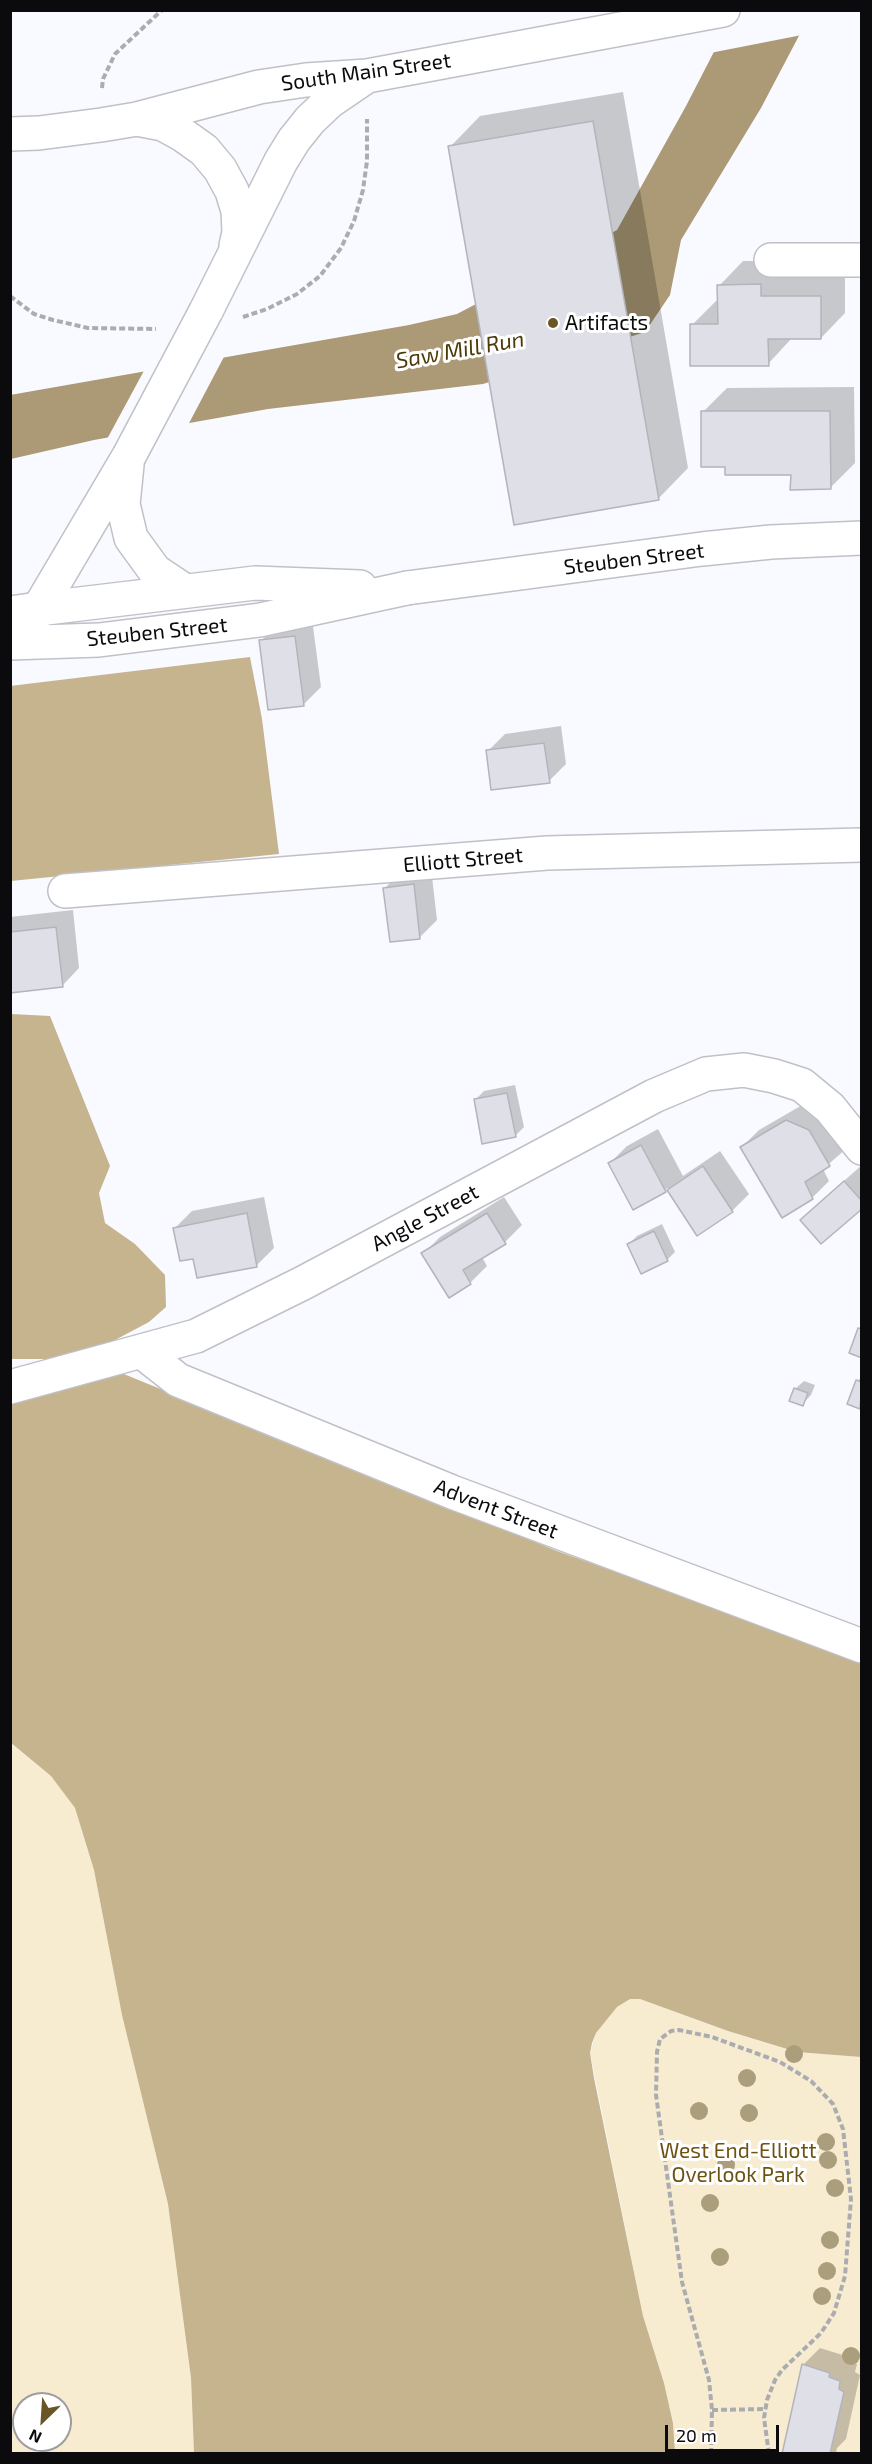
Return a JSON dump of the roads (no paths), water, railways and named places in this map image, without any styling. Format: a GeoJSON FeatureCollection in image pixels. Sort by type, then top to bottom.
{"type":"FeatureCollection","features":[{"type":"Feature","properties":{"kind":"street","name":"South Main Street"},"geometry":{"type":"LineString","coordinates":[[10,134],[39,133],[137,119],[215,96],[259,87],[306,80],[367,76],[723,10]]}},
{"type":"Feature","properties":{"kind":"street"},"geometry":{"type":"LineString","coordinates":[[20,627],[129,456],[233,260],[281,161],[294,140],[329,102],[367,76]]}},
{"type":"Feature","properties":{"kind":"street"},"geometry":{"type":"LineString","coordinates":[[137,119],[163,124],[183,135],[204,150],[220,169],[232,191],[238,211],[239,232],[233,260]]}},
{"type":"Feature","properties":{"kind":"street"},"geometry":{"type":"LineString","coordinates":[[771,260],[861,260]]}},
{"type":"Feature","properties":{"kind":"street"},"geometry":{"type":"LineString","coordinates":[[129,456],[123,504],[132,538],[155,571],[185,591]]}},
{"type":"Feature","properties":{"kind":"street","name":"Steuben Street"},"geometry":{"type":"LineString","coordinates":[[20,627],[99,640],[260,620],[407,588],[702,549],[771,542],[861,538]]}},
{"type":"Feature","properties":{"kind":"street","name":"Steuben Street"},"geometry":{"type":"LineString","coordinates":[[20,627],[185,591],[255,583],[407,588]]}},
{"type":"Feature","properties":{"kind":"street","name":"Elliott Street"},"geometry":{"type":"LineString","coordinates":[[65,891],[547,853],[861,845]]}},
{"type":"Feature","properties":{"kind":"street","name":"Angle Street"},"geometry":{"type":"LineString","coordinates":[[10,1387],[196,1336],[240,1315],[654,1096],[706,1074],[744,1070],[802,1085],[846,1108],[861,1148]]}},
{"type":"Feature","properties":{"kind":"street","name":"Advent Street"},"geometry":{"type":"LineString","coordinates":[[141,1352],[178,1380],[452,1492],[861,1646]]}},
{"type":"Feature","properties":{"kind":"water","name":"Saw Mill Run"},"geometry":{"type":"Polygon","coordinates":[[[735,11],[812,11],[761,108],[681,240],[670,295],[645,332],[483,384],[268,409],[94,440],[11,459],[10,395],[409,325],[457,314],[617,230],[686,106],[735,11]]]}},
{"type":"Feature","properties":{"kind":"place","name":"Artifacts"},"geometry":{"type":"Point","coordinates":[553,323]}},
{"type":"Feature","properties":{"kind":"park label","name":"West End-Elliott Overlook Park"},"geometry":{"type":"Point","coordinates":[738,2163]}}]}
